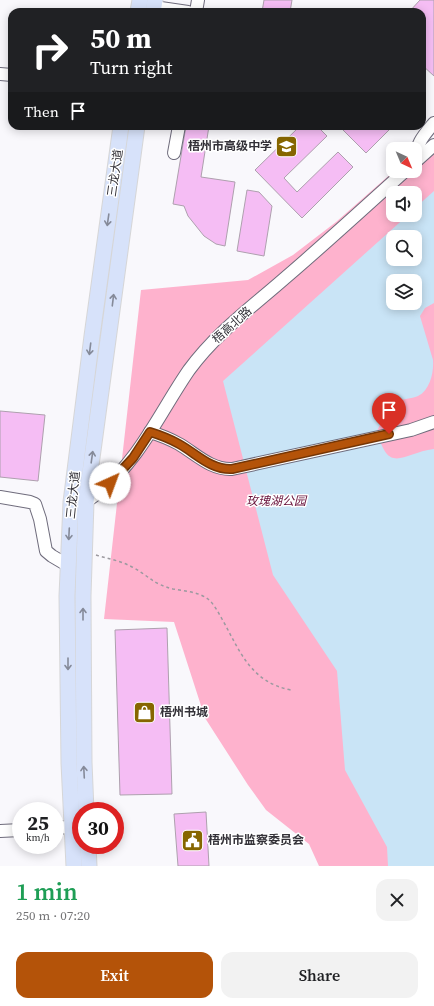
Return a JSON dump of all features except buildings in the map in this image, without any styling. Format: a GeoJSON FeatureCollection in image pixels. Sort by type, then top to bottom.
{"type":"FeatureCollection","features":[{"type":"Feature","properties":{"kind":"main road","name":"三龙大道"},"geometry":{"type":"LineString","coordinates":[[73,802],[69,763],[67,596],[71,502],[120,130]]}},
{"type":"Feature","properties":{"kind":"main road","name":"三龙大道"},"geometry":{"type":"LineString","coordinates":[[86,802],[83,550],[86,502],[136,130]]}},
{"type":"Feature","properties":{"kind":"main road","name":"三龙大道"},"geometry":{"type":"LineString","coordinates":[[74,866],[75,854]]}},
{"type":"Feature","properties":{"kind":"main road"},"geometry":{"type":"LineString","coordinates":[[88,854],[89,866]]}},
{"type":"Feature","properties":{"kind":"street"},"geometry":{"type":"LineString","coordinates":[[154,6],[165,8]]}},
{"type":"Feature","properties":{"kind":"street"},"geometry":{"type":"LineString","coordinates":[[420,142],[434,123]]}},
{"type":"Feature","properties":{"kind":"street"},"geometry":{"type":"LineString","coordinates":[[174,153],[178,130]]}},
{"type":"Feature","properties":{"kind":"street"},"geometry":{"type":"LineString","coordinates":[[422,156],[434,145]]}},
{"type":"Feature","properties":{"kind":"street","name":"梧高北路"},"geometry":{"type":"LineString","coordinates":[[86,502],[110,483],[133,458],[190,370],[210,344],[233,322],[286,278],[397,178]]}},
{"type":"Feature","properties":{"kind":"street"},"geometry":{"type":"LineString","coordinates":[[150,432],[168,438],[201,459],[222,469],[232,469],[404,431],[434,422]]}},
{"type":"Feature","properties":{"kind":"street"},"geometry":{"type":"LineString","coordinates":[[0,496],[35,504],[39,512],[46,551],[69,566]]}},
{"type":"Feature","properties":{"kind":"street"},"geometry":{"type":"LineString","coordinates":[[71,502],[86,502]]}},
{"type":"Feature","properties":{"kind":"street"},"geometry":{"type":"LineString","coordinates":[[0,831],[12,830]]}},
{"type":"Feature","properties":{"kind":"path"},"geometry":{"type":"LineString","coordinates":[[83,550],[132,567],[154,583],[172,589],[200,594],[208,599],[218,612],[249,667],[274,686],[291,690]]}},
{"type":"Feature","properties":{"kind":"green space","name":"玫瑰湖公园"},"geometry":{"type":"Polygon","coordinates":[[[434,149],[434,866],[319,866],[309,844],[266,810],[205,718],[174,622],[104,619],[141,290],[248,280],[293,255],[336,222],[386,178],[422,178],[422,160],[434,149]]]}},
{"type":"Feature","properties":{"kind":"water"},"geometry":{"type":"Polygon","coordinates":[[[434,191],[434,303],[425,308],[420,316],[433,360],[433,370],[426,390],[418,396],[402,400],[393,405],[385,415],[377,431],[386,453],[392,458],[405,457],[434,449],[434,866],[388,866],[387,847],[345,770],[337,671],[273,575],[223,381],[386,235],[386,266],[422,266],[422,230],[391,230],[400,222],[422,222],[422,202],[434,191]]]}},
{"type":"Feature","properties":{"kind":"place","name":"梧州市高级中学"},"geometry":{"type":"Point","coordinates":[287,146]}},
{"type":"Feature","properties":{"kind":"place","name":"梧州书城"},"geometry":{"type":"Point","coordinates":[144,712]}},
{"type":"Feature","properties":{"kind":"place","name":"梧州市监察委员会"},"geometry":{"type":"Point","coordinates":[192,840]}},
{"type":"Feature","properties":{"kind":"route"},"geometry":{"type":"LineString","coordinates":[[110,483],[133,458],[150,432],[168,438],[201,459],[222,469],[232,469],[389,434]]}}]}
